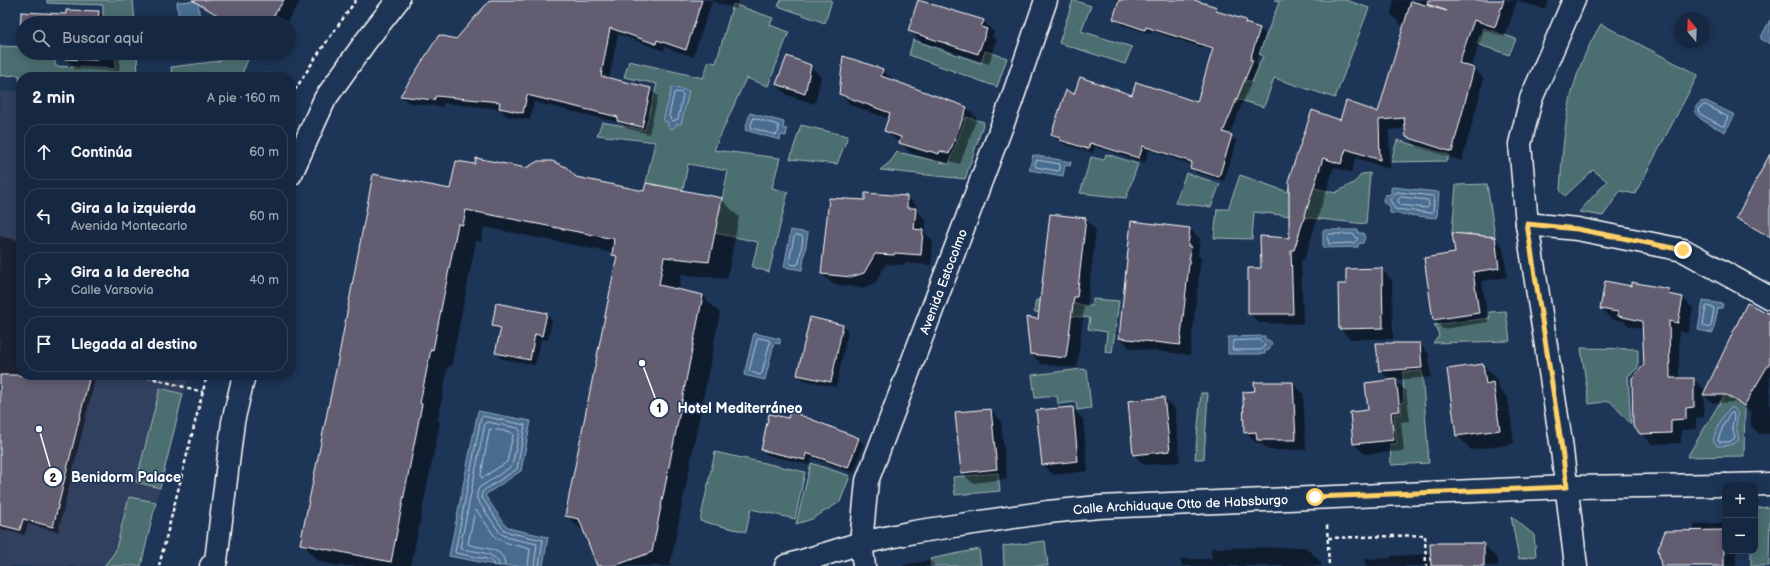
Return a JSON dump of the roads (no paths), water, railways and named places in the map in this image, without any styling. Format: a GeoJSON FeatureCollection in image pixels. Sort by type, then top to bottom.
{"type":"FeatureCollection","features":[{"type":"Feature","properties":{"kind":"street"},"geometry":{"type":"LineString","coordinates":[[296,163],[325,99],[366,41],[398,0]]}},
{"type":"Feature","properties":{"kind":"street","name":"Avenida Estocolmo"},"geometry":{"type":"LineString","coordinates":[[864,566],[861,543],[867,481],[1009,109],[1046,0]]}},
{"type":"Feature","properties":{"kind":"street"},"geometry":{"type":"LineString","coordinates":[[1574,0],[1531,99],[1520,144],[1527,224],[1561,442],[1576,566]]}},
{"type":"Feature","properties":{"kind":"street"},"geometry":{"type":"LineString","coordinates":[[1527,224],[1577,229],[1683,250],[1770,298]]}},
{"type":"Feature","properties":{"kind":"street"},"geometry":{"type":"LineString","coordinates":[[215,564],[233,422],[243,380]]}},
{"type":"Feature","properties":{"kind":"street","name":"Calle Archiduque Otto de Habsburgo"},"geometry":{"type":"LineString","coordinates":[[1758,484],[1770,484]]}},
{"type":"Feature","properties":{"kind":"street","name":"Calle Archiduque Otto de Habsburgo"},"geometry":{"type":"LineString","coordinates":[[786,566],[861,543],[914,532],[1048,512],[1099,507],[1567,487],[1722,485]]}},
{"type":"Feature","properties":{"kind":"water"},"geometry":{"type":"Polygon","coordinates":[[[198,1],[199,16],[178,16],[177,2],[198,1]]]}},
{"type":"Feature","properties":{"kind":"water"},"geometry":{"type":"Polygon","coordinates":[[[1770,20],[1770,44],[1761,39],[1761,37],[1770,20]]]}},
{"type":"Feature","properties":{"kind":"water"},"geometry":{"type":"Polygon","coordinates":[[[672,87],[689,91],[681,124],[676,124],[675,127],[671,129],[668,126],[668,122],[663,121],[672,87]]]}},
{"type":"Feature","properties":{"kind":"water"},"geometry":{"type":"Polygon","coordinates":[[[1706,101],[1735,115],[1725,132],[1698,117],[1695,109],[1700,102],[1706,101]]]}},
{"type":"Feature","properties":{"kind":"water"},"geometry":{"type":"Polygon","coordinates":[[[750,113],[784,122],[783,128],[787,129],[786,136],[781,135],[780,140],[745,130],[750,113]]]}},
{"type":"Feature","properties":{"kind":"water"},"geometry":{"type":"Polygon","coordinates":[[[1033,155],[1071,162],[1070,166],[1065,165],[1063,176],[1029,170],[1033,155]]]}},
{"type":"Feature","properties":{"kind":"water"},"geometry":{"type":"Polygon","coordinates":[[[1393,187],[1439,193],[1436,218],[1390,213],[1390,206],[1384,203],[1383,199],[1385,195],[1391,194],[1391,188],[1393,187]]]}},
{"type":"Feature","properties":{"kind":"water"},"geometry":{"type":"Polygon","coordinates":[[[791,230],[808,233],[802,270],[784,267],[791,230]]]}},
{"type":"Feature","properties":{"kind":"water"},"geometry":{"type":"Polygon","coordinates":[[[1323,230],[1358,230],[1358,233],[1363,233],[1365,237],[1363,243],[1358,244],[1358,247],[1323,248],[1323,230]]]}},
{"type":"Feature","properties":{"kind":"water"},"geometry":{"type":"Polygon","coordinates":[[[1703,301],[1723,304],[1722,308],[1718,308],[1713,333],[1698,330],[1703,301]]]}},
{"type":"Feature","properties":{"kind":"water"},"geometry":{"type":"Polygon","coordinates":[[[754,333],[780,339],[780,344],[774,343],[765,380],[744,375],[754,333]]]}},
{"type":"Feature","properties":{"kind":"water"},"geometry":{"type":"Polygon","coordinates":[[[1265,336],[1265,340],[1269,340],[1272,344],[1269,350],[1265,351],[1265,354],[1228,354],[1228,337],[1265,336]]]}},
{"type":"Feature","properties":{"kind":"water"},"geometry":{"type":"Polygon","coordinates":[[[1731,408],[1734,408],[1738,414],[1736,426],[1739,440],[1732,445],[1717,446],[1713,440],[1722,418],[1731,408]]]}},
{"type":"Feature","properties":{"kind":"water"},"geometry":{"type":"Polygon","coordinates":[[[478,411],[531,421],[521,471],[485,495],[505,525],[512,529],[548,537],[543,566],[500,566],[449,556],[478,411]]]}},
{"type":"Feature","properties":{"kind":"place","name":"Hotel Mediterráneo"},"geometry":{"type":"Point","coordinates":[642,363]}},
{"type":"Feature","properties":{"kind":"place","name":"Benidorm Palace"},"geometry":{"type":"Point","coordinates":[39,429]}}]}
